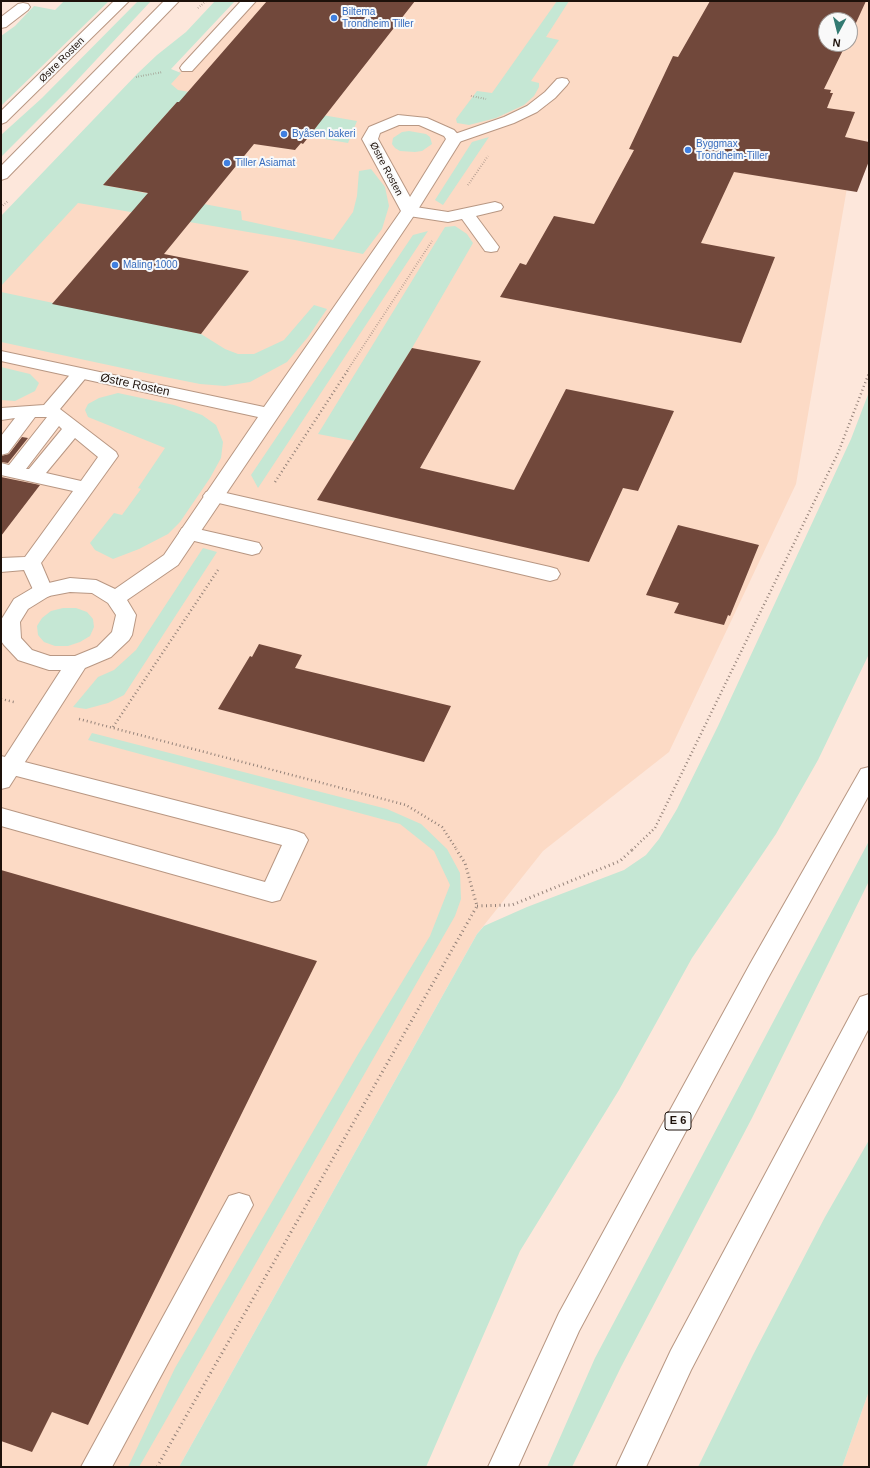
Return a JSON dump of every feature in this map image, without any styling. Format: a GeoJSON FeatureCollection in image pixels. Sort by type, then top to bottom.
{"type":"FeatureCollection","features":[{"type":"Feature","properties":{"kind":"main road","name":"Østre Rosten"},"geometry":{"type":"LineString","coordinates":[[1,119],[122,1]]}},
{"type":"Feature","properties":{"kind":"main road"},"geometry":{"type":"LineString","coordinates":[[1,175],[172,1]]}},
{"type":"Feature","properties":{"kind":"main road"},"geometry":{"type":"LineString","coordinates":[[187,68],[249,1]]}},
{"type":"Feature","properties":{"kind":"main road"},"geometry":{"type":"LineString","coordinates":[[1,24],[23,7]]}},
{"type":"Feature","properties":{"kind":"main road"},"geometry":{"type":"LineString","coordinates":[[454,139],[509,120],[532,109],[550,95],[562,82]]}},
{"type":"Feature","properties":{"kind":"main road","name":"Østre Rosten"},"geometry":{"type":"LineString","coordinates":[[116,598],[171,560],[213,496],[409,211],[454,139],[449,132],[422,121],[398,120],[384,124],[374,130],[370,140],[409,211]]}},
{"type":"Feature","properties":{"kind":"main road"},"geometry":{"type":"LineString","coordinates":[[409,211],[448,217],[495,207]]}},
{"type":"Feature","properties":{"kind":"main road"},"geometry":{"type":"LineString","coordinates":[[466,213],[492,247]]}},
{"type":"Feature","properties":{"kind":"main road","name":"Østre Rosten"},"geometry":{"type":"LineString","coordinates":[[1,356],[269,414]]}},
{"type":"Feature","properties":{"kind":"main road"},"geometry":{"type":"LineString","coordinates":[[80,374],[54,413],[8,470],[86,488]]}},
{"type":"Feature","properties":{"kind":"main road"},"geometry":{"type":"LineString","coordinates":[[1,449],[30,411]]}},
{"type":"Feature","properties":{"kind":"main road"},"geometry":{"type":"LineString","coordinates":[[1,414],[30,411],[54,413],[109,456],[31,563],[1,565]]}},
{"type":"Feature","properties":{"kind":"main road"},"geometry":{"type":"LineString","coordinates":[[34,476],[72,428]]}},
{"type":"Feature","properties":{"kind":"main road"},"geometry":{"type":"LineString","coordinates":[[213,496],[550,574]]}},
{"type":"Feature","properties":{"kind":"main road"},"geometry":{"type":"LineString","coordinates":[[189,533],[243,546]]}},
{"type":"Feature","properties":{"kind":"main road"},"geometry":{"type":"LineString","coordinates":[[31,563],[43,591]]}},
{"type":"Feature","properties":{"kind":"main road"},"geometry":{"type":"LineString","coordinates":[[70,585],[96,588],[116,598],[126,615],[122,635],[104,652],[77,662],[49,663],[25,655],[11,640],[10,622],[22,604],[43,591],[70,585]]}},
{"type":"Feature","properties":{"kind":"main road"},"geometry":{"type":"LineString","coordinates":[[1,817],[272,893],[296,840],[4,771],[48,711],[77,662]]}},
{"type":"Feature","properties":{"kind":"main road","name":"E 6"},"geometry":{"type":"LineString","coordinates":[[503,1467],[569,1322],[759,971],[868,775]]}},
{"type":"Feature","properties":{"kind":"main road"},"geometry":{"type":"LineString","coordinates":[[631,1467],[680,1360],[869,1004]]}},
{"type":"Feature","properties":{"kind":"main road"},"geometry":{"type":"LineString","coordinates":[[96,1467],[239,1205]]}},
{"type":"Feature","properties":{"kind":"path"},"geometry":{"type":"LineString","coordinates":[[129,78],[187,68]]}},
{"type":"Feature","properties":{"kind":"path"},"geometry":{"type":"LineString","coordinates":[[260,506],[504,131],[509,120]]}},
{"type":"Feature","properties":{"kind":"path"},"geometry":{"type":"LineString","coordinates":[[477,906],[512,905],[620,861],[655,828],[838,453],[869,372]]}},
{"type":"Feature","properties":{"kind":"path"},"geometry":{"type":"LineString","coordinates":[[113,727],[243,546]]}},
{"type":"Feature","properties":{"kind":"path"},"geometry":{"type":"LineString","coordinates":[[1,699],[113,727],[406,805],[442,827],[465,863],[477,906],[157,1467]]}},
{"type":"Feature","properties":{"kind":"shaded area"},"geometry":{"type":"Polygon","coordinates":[[[245,1],[869,1],[869,136],[848,182],[796,484],[669,752],[543,851],[477,934],[179,1467],[1,1467],[1,273],[166,86],[245,1]]]}},
{"type":"Feature","properties":{"kind":"shaded area"},"geometry":{"type":"Polygon","coordinates":[[[869,1391],[869,1467],[842,1467],[869,1391]]]}},
{"type":"Feature","properties":{"kind":"green space"},"geometry":{"type":"Polygon","coordinates":[[[64,1],[109,1],[1,106],[1,36],[15,26],[34,6],[55,10],[64,1]]]}},
{"type":"Feature","properties":{"kind":"green space"},"geometry":{"type":"Polygon","coordinates":[[[138,1],[151,1],[68,90],[1,157],[1,135],[42,98],[138,1]]]}},
{"type":"Feature","properties":{"kind":"green space"},"geometry":{"type":"Polygon","coordinates":[[[215,1],[235,1],[171,69],[181,73],[171,84],[178,90],[357,121],[348,143],[307,136],[177,102],[103,185],[241,211],[242,220],[333,240],[353,212],[357,196],[359,171],[371,169],[385,187],[389,206],[382,229],[363,254],[295,240],[78,203],[1,286],[1,216],[138,73],[157,55],[186,32],[215,1]]]}},
{"type":"Feature","properties":{"kind":"green space"},"geometry":{"type":"Polygon","coordinates":[[[557,1],[569,1],[546,37],[559,40],[531,81],[539,83],[539,87],[534,96],[524,105],[496,118],[469,125],[457,123],[456,119],[477,91],[492,93],[557,1]]]}},
{"type":"Feature","properties":{"kind":"green space"},"geometry":{"type":"Polygon","coordinates":[[[409,131],[426,134],[430,137],[432,144],[422,151],[415,152],[400,151],[395,148],[392,144],[393,138],[402,132],[409,131]]]}},
{"type":"Feature","properties":{"kind":"green space"},"geometry":{"type":"Polygon","coordinates":[[[489,137],[443,205],[435,200],[472,142],[489,137]]]}},
{"type":"Feature","properties":{"kind":"green space"},"geometry":{"type":"Polygon","coordinates":[[[455,226],[467,234],[473,243],[412,348],[354,441],[318,434],[445,227],[455,226]]]}},
{"type":"Feature","properties":{"kind":"green space"},"geometry":{"type":"Polygon","coordinates":[[[428,231],[258,488],[251,475],[413,235],[428,231]]]}},
{"type":"Feature","properties":{"kind":"green space"},"geometry":{"type":"Polygon","coordinates":[[[1,292],[201,334],[225,349],[238,354],[254,354],[284,340],[314,305],[327,309],[308,337],[287,362],[250,382],[225,386],[200,384],[1,342],[1,292]]]}},
{"type":"Feature","properties":{"kind":"green space"},"geometry":{"type":"Polygon","coordinates":[[[1,367],[30,374],[39,383],[35,391],[15,401],[1,400],[1,367]]]}},
{"type":"Feature","properties":{"kind":"green space"},"geometry":{"type":"Polygon","coordinates":[[[869,392],[869,654],[818,760],[776,834],[692,958],[619,1090],[520,1251],[426,1467],[179,1467],[477,934],[484,926],[527,907],[624,870],[646,855],[659,839],[677,809],[718,726],[851,439],[869,392]]]}},
{"type":"Feature","properties":{"kind":"green space"},"geometry":{"type":"Polygon","coordinates":[[[118,393],[174,405],[202,415],[216,425],[223,442],[221,458],[210,478],[180,522],[168,534],[139,549],[113,559],[95,550],[90,543],[114,513],[122,515],[141,489],[138,488],[165,448],[88,417],[85,410],[88,404],[99,398],[118,393]]]}},
{"type":"Feature","properties":{"kind":"green space"},"geometry":{"type":"Polygon","coordinates":[[[203,548],[217,552],[124,695],[108,703],[86,709],[73,707],[98,677],[114,670],[136,650],[203,548]]]}},
{"type":"Feature","properties":{"kind":"green space"},"geometry":{"type":"Polygon","coordinates":[[[63,608],[76,608],[87,612],[93,619],[94,627],[90,636],[80,642],[68,646],[55,646],[44,642],[38,635],[37,626],[42,618],[51,611],[63,608]]]}},
{"type":"Feature","properties":{"kind":"green space"},"geometry":{"type":"Polygon","coordinates":[[[92,733],[387,809],[421,824],[447,849],[460,873],[461,899],[455,916],[139,1467],[128,1467],[175,1368],[357,1056],[430,936],[450,885],[434,851],[400,824],[88,740],[92,733]]]}},
{"type":"Feature","properties":{"kind":"green space"},"geometry":{"type":"Polygon","coordinates":[[[869,841],[869,881],[752,1118],[621,1367],[572,1467],[547,1467],[595,1358],[869,841]]]}},
{"type":"Feature","properties":{"kind":"green space"},"geometry":{"type":"Polygon","coordinates":[[[869,1140],[869,1391],[842,1467],[698,1467],[753,1355],[825,1217],[869,1140]]]}},
{"type":"Feature","properties":{"kind":"building"},"geometry":{"type":"Polygon","coordinates":[[[267,1],[415,1],[303,144],[301,143],[295,150],[254,144],[164,254],[249,271],[201,334],[52,304],[148,193],[103,185],[177,102],[179,102],[267,1]]]}},
{"type":"Feature","properties":{"kind":"building"},"geometry":{"type":"Polygon","coordinates":[[[710,1],[866,1],[858,18],[858,12],[818,12],[818,52],[842,52],[824,89],[831,90],[830,93],[833,93],[827,108],[855,112],[845,137],[869,142],[869,161],[857,192],[734,172],[701,243],[775,257],[741,343],[500,297],[520,263],[526,265],[554,216],[594,224],[634,150],[629,149],[673,56],[678,57],[710,1]]]}},
{"type":"Feature","properties":{"kind":"building"},"geometry":{"type":"Polygon","coordinates":[[[412,348],[481,361],[420,468],[514,490],[566,389],[674,411],[638,491],[623,488],[589,562],[317,500],[412,348]]]}},
{"type":"Feature","properties":{"kind":"building"},"geometry":{"type":"Polygon","coordinates":[[[22,437],[28,438],[8,463],[1,462],[1,456],[9,454],[22,437]]]}},
{"type":"Feature","properties":{"kind":"building"},"geometry":{"type":"Polygon","coordinates":[[[1,477],[40,485],[1,536],[1,477]]]}},
{"type":"Feature","properties":{"kind":"building"},"geometry":{"type":"Polygon","coordinates":[[[678,525],[759,545],[730,616],[728,615],[724,625],[674,613],[679,603],[646,595],[678,525]]]}},
{"type":"Feature","properties":{"kind":"building"},"geometry":{"type":"Polygon","coordinates":[[[259,644],[302,655],[295,668],[451,706],[424,762],[218,709],[250,656],[252,657],[259,644]]]}},
{"type":"Feature","properties":{"kind":"building"},"geometry":{"type":"Polygon","coordinates":[[[1,870],[317,961],[88,1425],[52,1412],[32,1452],[1,1441],[1,870]]]}},
{"type":"Feature","properties":{"kind":"place","name":"Biltema Trondheim Tiller"},"geometry":{"type":"Point","coordinates":[334,18]}},
{"type":"Feature","properties":{"kind":"place","name":"Byåsen bakeri"},"geometry":{"type":"Point","coordinates":[284,134]}},
{"type":"Feature","properties":{"kind":"place","name":"Byggmax Trondheim-Tiller"},"geometry":{"type":"Point","coordinates":[688,150]}},
{"type":"Feature","properties":{"kind":"place","name":"Tiller Asiamat"},"geometry":{"type":"Point","coordinates":[227,163]}},
{"type":"Feature","properties":{"kind":"place","name":"Maling 1000"},"geometry":{"type":"Point","coordinates":[115,265]}}]}
